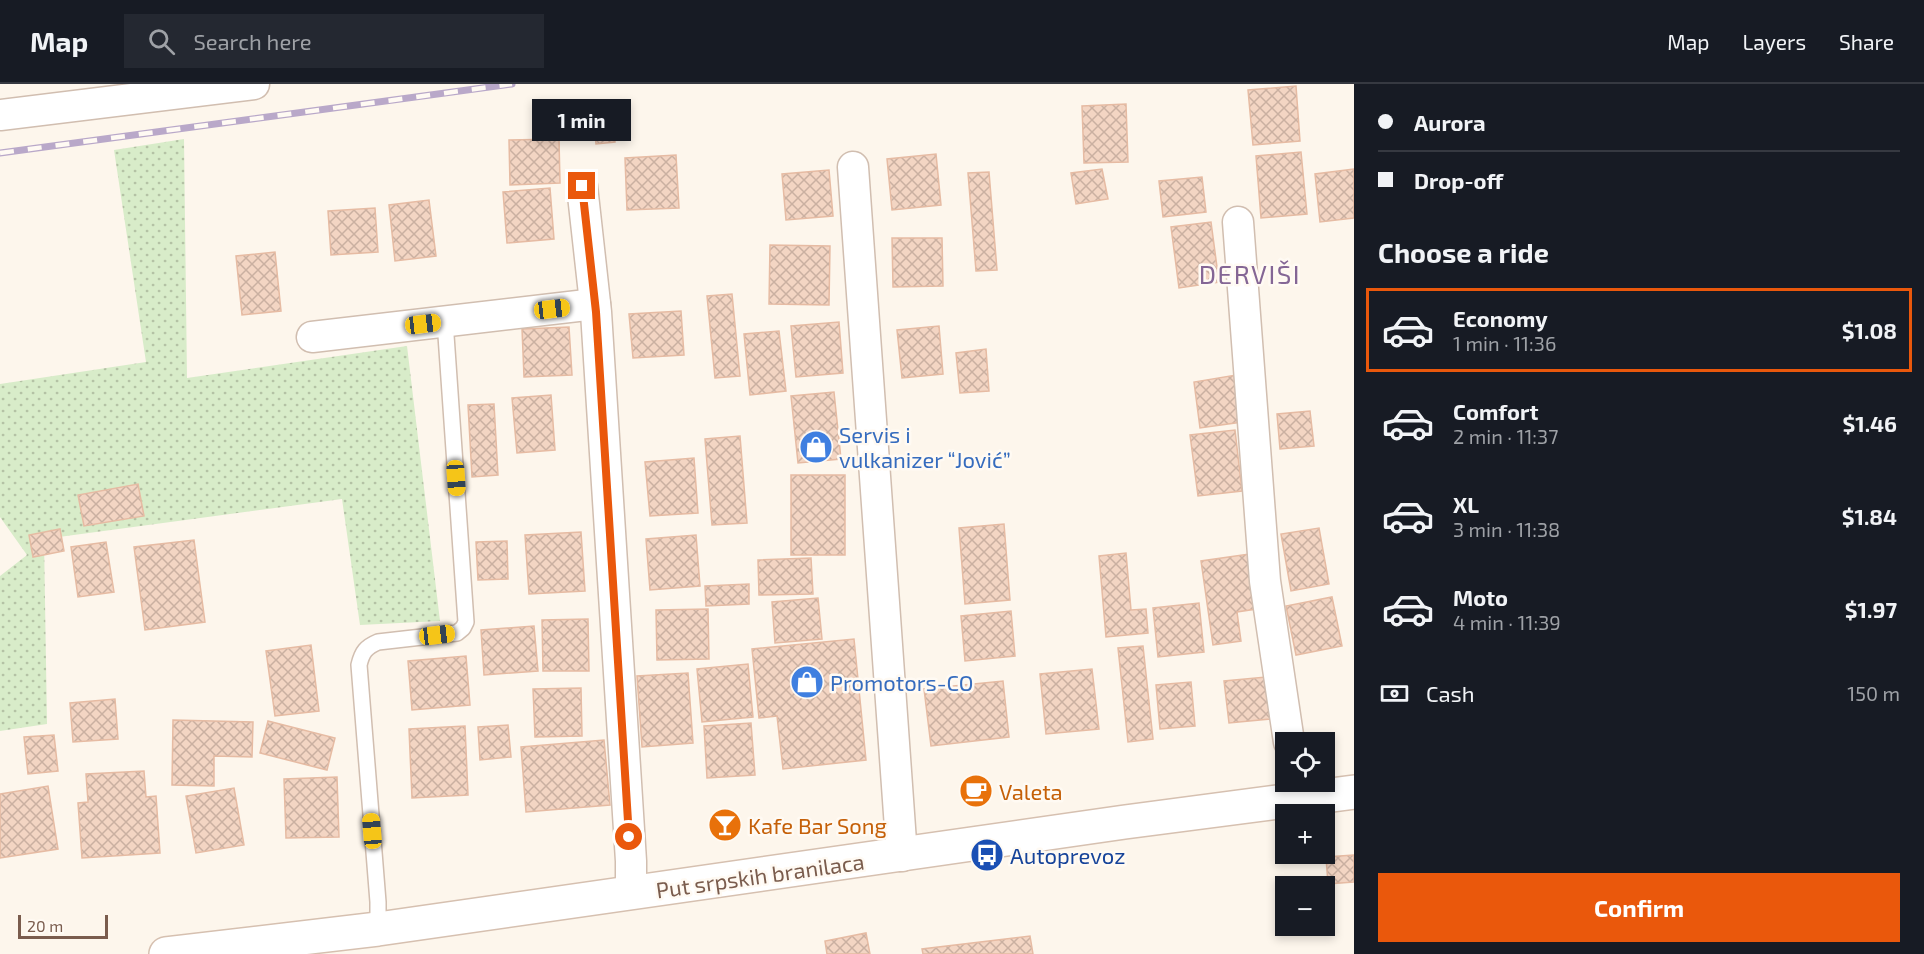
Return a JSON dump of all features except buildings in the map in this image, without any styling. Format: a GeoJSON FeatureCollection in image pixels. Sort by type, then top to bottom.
{"type":"FeatureCollection","features":[{"type":"Feature","properties":{"kind":"main road","name":"Put srpskih branilaca"},"geometry":{"type":"LineString","coordinates":[[1335,791],[1354,792]]}},
{"type":"Feature","properties":{"kind":"main road","name":"Put srpskih branilaca"},"geometry":{"type":"LineString","coordinates":[[166,954],[378,929],[716,880],[902,856],[1284,792]]}},
{"type":"Feature","properties":{"kind":"street"},"geometry":{"type":"LineString","coordinates":[[0,115],[255,84]]}},
{"type":"Feature","properties":{"kind":"street"},"geometry":{"type":"LineString","coordinates":[[853,166],[902,856]]}},
{"type":"Feature","properties":{"kind":"street"},"geometry":{"type":"LineString","coordinates":[[582,186],[595,304],[631,861],[631,893]]}},
{"type":"Feature","properties":{"kind":"street"},"geometry":{"type":"LineString","coordinates":[[1238,222],[1266,581],[1288,732]]}},
{"type":"Feature","properties":{"kind":"street"},"geometry":{"type":"LineString","coordinates":[[312,337],[595,304]]}},
{"type":"Feature","properties":{"kind":"lane"},"geometry":{"type":"LineString","coordinates":[[378,929],[378,902],[359,665],[361,655],[368,646],[378,642],[457,633],[466,622],[446,321]]}},
{"type":"Feature","properties":{"kind":"green space"},"geometry":{"type":"Polygon","coordinates":[[[184,139],[187,378],[407,346],[440,621],[360,625],[342,499],[44,539],[47,724],[0,731],[0,576],[27,555],[0,517],[0,384],[146,362],[114,150],[184,139]]]}},
{"type":"Feature","properties":{"kind":"railway"},"geometry":{"type":"LineString","coordinates":[[0,153],[512,84]]}},
{"type":"Feature","properties":{"kind":"place","name":"Servis i vulkanizer “Jović”"},"geometry":{"type":"Point","coordinates":[816,447]}},
{"type":"Feature","properties":{"kind":"place","name":"Promotors-CO"},"geometry":{"type":"Point","coordinates":[807,682]}},
{"type":"Feature","properties":{"kind":"place","name":"Valeta"},"geometry":{"type":"Point","coordinates":[976,791]}},
{"type":"Feature","properties":{"kind":"place","name":"Kafe Bar Song"},"geometry":{"type":"Point","coordinates":[725,825]}},
{"type":"Feature","properties":{"kind":"place","name":"Autoprevoz"},"geometry":{"type":"Point","coordinates":[987,855]}},
{"type":"Feature","properties":{"kind":"district","name":"DERVIŠI"},"geometry":{"type":"Point","coordinates":[1250,273]}},
{"type":"Feature","properties":{"kind":"route"},"geometry":{"type":"LineString","coordinates":[[582,186],[596,312],[629,837]]}}]}
